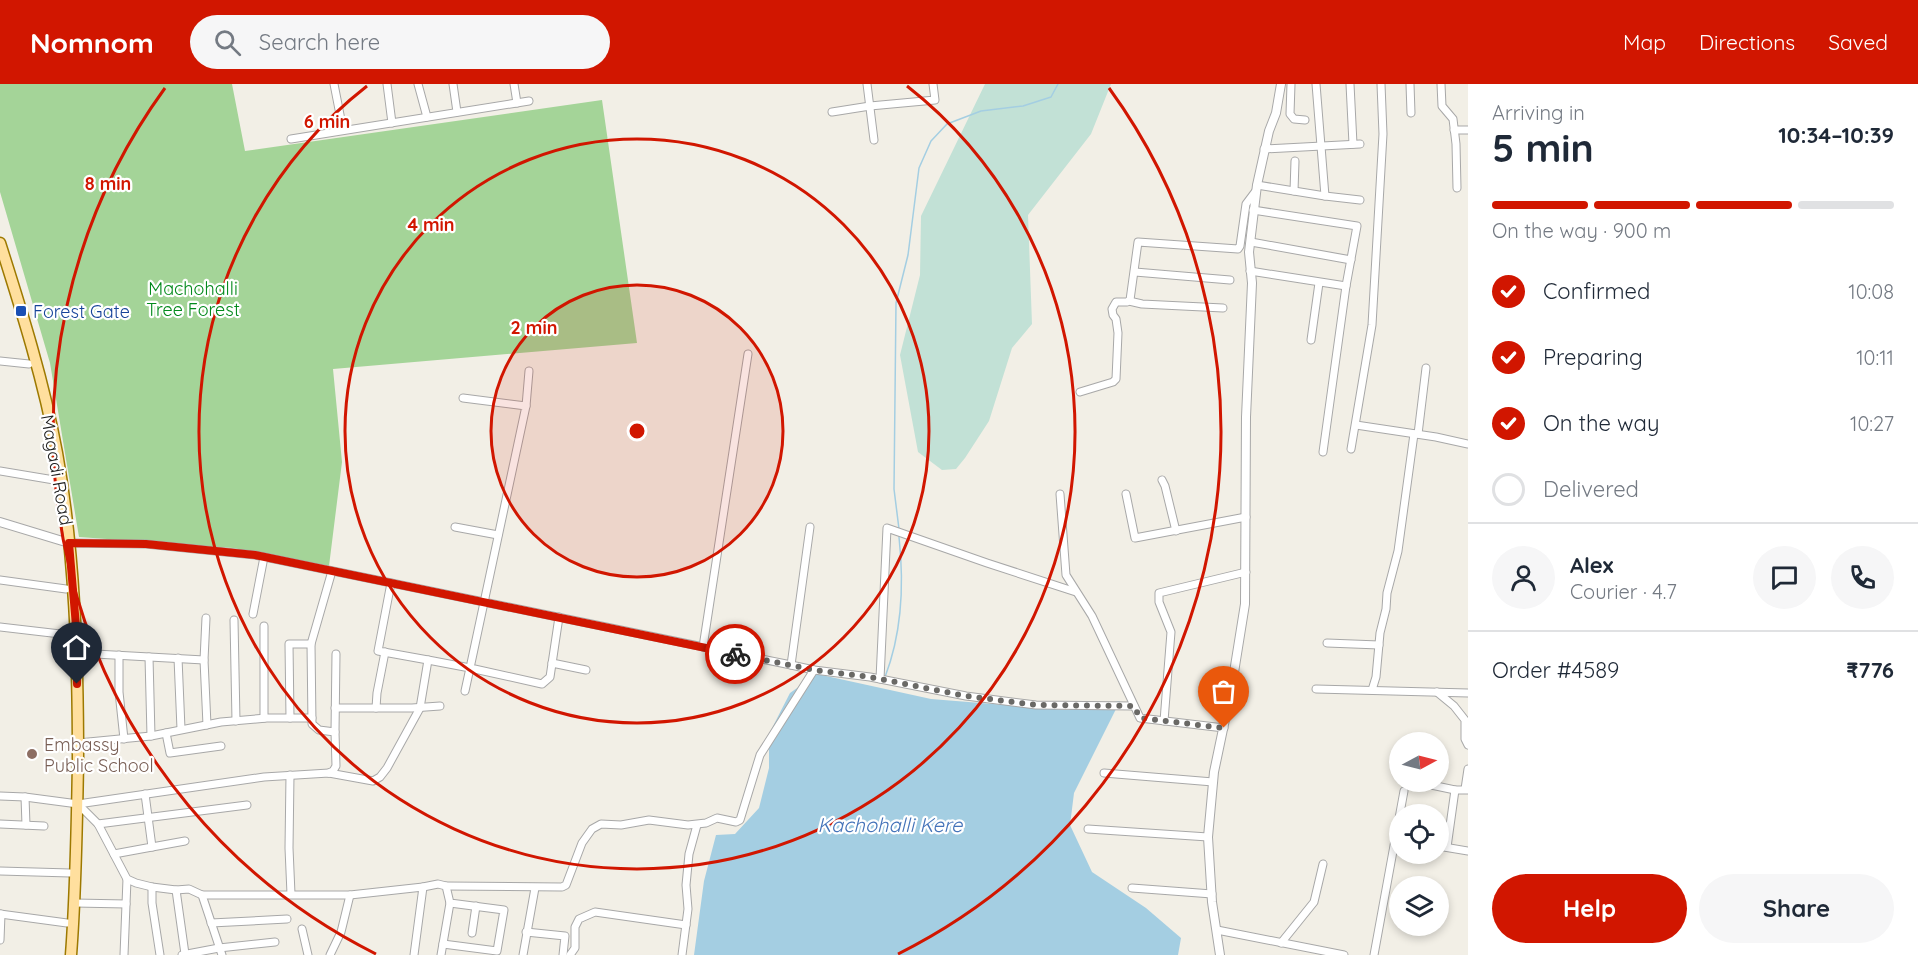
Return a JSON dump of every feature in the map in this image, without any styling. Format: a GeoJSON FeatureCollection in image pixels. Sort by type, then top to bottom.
{"type":"FeatureCollection","features":[{"type":"Feature","properties":{"kind":"main road","name":"Magadi Road"},"geometry":{"type":"LineString","coordinates":[[0,243],[43,390],[57,452],[65,542],[76,626],[78,743],[65,955]]}},
{"type":"Feature","properties":{"kind":"main road","name":"Magadi Road"},"geometry":{"type":"LineString","coordinates":[[0,265],[29,364],[50,454],[65,542],[74,804],[75,903],[71,955]]}},
{"type":"Feature","properties":{"kind":"street"},"geometry":{"type":"LineString","coordinates":[[334,84],[343,130]]}},
{"type":"Feature","properties":{"kind":"street"},"geometry":{"type":"LineString","coordinates":[[387,84],[392,123]]}},
{"type":"Feature","properties":{"kind":"street"},"geometry":{"type":"LineString","coordinates":[[418,84],[427,117]]}},
{"type":"Feature","properties":{"kind":"street"},"geometry":{"type":"LineString","coordinates":[[453,84],[457,112]]}},
{"type":"Feature","properties":{"kind":"street"},"geometry":{"type":"LineString","coordinates":[[514,84],[517,103]]}},
{"type":"Feature","properties":{"kind":"street"},"geometry":{"type":"LineString","coordinates":[[867,84],[874,140]]}},
{"type":"Feature","properties":{"kind":"street"},"geometry":{"type":"LineString","coordinates":[[832,112],[935,100],[933,84]]}},
{"type":"Feature","properties":{"kind":"street"},"geometry":{"type":"LineString","coordinates":[[1220,955],[1208,837],[1213,782],[1245,604],[1246,417],[1252,282],[1249,252],[1253,210],[1264,149],[1276,113],[1281,84]]}},
{"type":"Feature","properties":{"kind":"street"},"geometry":{"type":"LineString","coordinates":[[1291,84],[1290,114],[1294,119],[1305,120]]}},
{"type":"Feature","properties":{"kind":"street"},"geometry":{"type":"LineString","coordinates":[[1316,84],[1325,196]]}},
{"type":"Feature","properties":{"kind":"street"},"geometry":{"type":"LineString","coordinates":[[1264,149],[1356,144],[1350,84]]}},
{"type":"Feature","properties":{"kind":"street"},"geometry":{"type":"LineString","coordinates":[[1351,449],[1372,325],[1383,134],[1381,84]]}},
{"type":"Feature","properties":{"kind":"street"},"geometry":{"type":"LineString","coordinates":[[1410,84],[1411,113]]}},
{"type":"Feature","properties":{"kind":"street"},"geometry":{"type":"LineString","coordinates":[[1441,84],[1442,106],[1453,119],[1455,130],[1457,188]]}},
{"type":"Feature","properties":{"kind":"street"},"geometry":{"type":"LineString","coordinates":[[291,139],[529,101]]}},
{"type":"Feature","properties":{"kind":"street"},"geometry":{"type":"LineString","coordinates":[[1455,130],[1468,130]]}},
{"type":"Feature","properties":{"kind":"street"},"geometry":{"type":"LineString","coordinates":[[1294,191],[1295,161]]}},
{"type":"Feature","properties":{"kind":"street"},"geometry":{"type":"LineString","coordinates":[[1256,188],[1360,200]]}},
{"type":"Feature","properties":{"kind":"street"},"geometry":{"type":"LineString","coordinates":[[1129,301],[1138,242],[1238,249],[1246,204],[1256,188]]}},
{"type":"Feature","properties":{"kind":"street"},"geometry":{"type":"LineString","coordinates":[[1253,210],[1357,226],[1346,286],[1323,452]]}},
{"type":"Feature","properties":{"kind":"street"},"geometry":{"type":"LineString","coordinates":[[1251,242],[1351,260]]}},
{"type":"Feature","properties":{"kind":"street"},"geometry":{"type":"LineString","coordinates":[[1250,271],[1346,286]]}},
{"type":"Feature","properties":{"kind":"street"},"geometry":{"type":"LineString","coordinates":[[1135,272],[1230,280]]}},
{"type":"Feature","properties":{"kind":"street"},"geometry":{"type":"LineString","coordinates":[[1311,340],[1319,283]]}},
{"type":"Feature","properties":{"kind":"street"},"geometry":{"type":"LineString","coordinates":[[1080,392],[1113,382],[1116,379],[1118,333],[1112,309],[1116,302],[1223,308]]}},
{"type":"Feature","properties":{"kind":"street"},"geometry":{"type":"LineString","coordinates":[[703,647],[748,354]]}},
{"type":"Feature","properties":{"kind":"street"},"geometry":{"type":"LineString","coordinates":[[0,361],[29,364]]}},
{"type":"Feature","properties":{"kind":"street"},"geometry":{"type":"LineString","coordinates":[[1372,690],[1376,677],[1387,593],[1398,551],[1426,368]]}},
{"type":"Feature","properties":{"kind":"street"},"geometry":{"type":"LineString","coordinates":[[465,691],[526,406],[529,371]]}},
{"type":"Feature","properties":{"kind":"street"},"geometry":{"type":"LineString","coordinates":[[464,398],[526,406]]}},
{"type":"Feature","properties":{"kind":"street"},"geometry":{"type":"LineString","coordinates":[[1356,425],[1468,444]]}},
{"type":"Feature","properties":{"kind":"street"},"geometry":{"type":"LineString","coordinates":[[0,471],[54,480]]}},
{"type":"Feature","properties":{"kind":"street"},"geometry":{"type":"LineString","coordinates":[[1162,480],[1176,531]]}},
{"type":"Feature","properties":{"kind":"street"},"geometry":{"type":"LineString","coordinates":[[1060,494],[1066,575],[1092,616],[1140,718],[1224,728]]}},
{"type":"Feature","properties":{"kind":"street"},"geometry":{"type":"LineString","coordinates":[[1126,494],[1135,538],[1246,517]]}},
{"type":"Feature","properties":{"kind":"street"},"geometry":{"type":"LineString","coordinates":[[0,522],[65,542],[146,544],[264,557],[814,670],[884,680],[966,696],[1036,705],[1134,706]]}},
{"type":"Feature","properties":{"kind":"street"},"geometry":{"type":"LineString","coordinates":[[455,526],[498,535]]}},
{"type":"Feature","properties":{"kind":"street"},"geometry":{"type":"LineString","coordinates":[[791,665],[810,526]]}},
{"type":"Feature","properties":{"kind":"street"},"geometry":{"type":"LineString","coordinates":[[884,680],[887,528],[1076,592]]}},
{"type":"Feature","properties":{"kind":"street"},"geometry":{"type":"LineString","coordinates":[[253,614],[264,557]]}},
{"type":"Feature","properties":{"kind":"street"},"geometry":{"type":"LineString","coordinates":[[332,571],[311,644],[312,724],[319,730],[335,732]]}},
{"type":"Feature","properties":{"kind":"street"},"geometry":{"type":"LineString","coordinates":[[1164,722],[1172,632],[1159,602],[1159,593],[1246,572]]}},
{"type":"Feature","properties":{"kind":"street"},"geometry":{"type":"LineString","coordinates":[[0,580],[66,589]]}},
{"type":"Feature","properties":{"kind":"street"},"geometry":{"type":"LineString","coordinates":[[391,583],[378,651],[542,684],[550,677],[559,617]]}},
{"type":"Feature","properties":{"kind":"street"},"geometry":{"type":"LineString","coordinates":[[206,618],[204,660],[207,725]]}},
{"type":"Feature","properties":{"kind":"street"},"geometry":{"type":"LineString","coordinates":[[234,620],[236,721]]}},
{"type":"Feature","properties":{"kind":"street"},"geometry":{"type":"LineString","coordinates":[[264,626],[264,718]]}},
{"type":"Feature","properties":{"kind":"street"},"geometry":{"type":"LineString","coordinates":[[0,627],[69,634]]}},
{"type":"Feature","properties":{"kind":"street"},"geometry":{"type":"LineString","coordinates":[[1327,643],[1379,645]]}},
{"type":"Feature","properties":{"kind":"street"},"geometry":{"type":"LineString","coordinates":[[290,718],[289,644],[311,644]]}},
{"type":"Feature","properties":{"kind":"street"},"geometry":{"type":"LineString","coordinates":[[376,708],[385,652]]}},
{"type":"Feature","properties":{"kind":"street"},"geometry":{"type":"LineString","coordinates":[[77,653],[204,660]]}},
{"type":"Feature","properties":{"kind":"street"},"geometry":{"type":"LineString","coordinates":[[329,773],[336,766],[336,654]]}},
{"type":"Feature","properties":{"kind":"street"},"geometry":{"type":"LineString","coordinates":[[119,655],[119,692],[124,739]]}},
{"type":"Feature","properties":{"kind":"street"},"geometry":{"type":"LineString","coordinates":[[149,657],[151,736]]}},
{"type":"Feature","properties":{"kind":"street"},"geometry":{"type":"LineString","coordinates":[[178,658],[181,729]]}},
{"type":"Feature","properties":{"kind":"street"},"geometry":{"type":"LineString","coordinates":[[0,796],[74,804],[290,775],[329,773],[373,781],[380,777],[392,759],[420,708],[428,660]]}},
{"type":"Feature","properties":{"kind":"street"},"geometry":{"type":"LineString","coordinates":[[552,663],[586,670]]}},
{"type":"Feature","properties":{"kind":"street"},"geometry":{"type":"LineString","coordinates":[[127,879],[136,884],[152,887],[189,889],[202,895],[350,895],[438,884],[446,886],[562,887],[566,885],[582,843],[592,829],[601,824],[621,825],[649,820],[697,825],[717,818],[736,822],[740,820],[760,755],[814,670]]}},
{"type":"Feature","properties":{"kind":"street"},"geometry":{"type":"LineString","coordinates":[[1316,689],[1468,693]]}},
{"type":"Feature","properties":{"kind":"street"},"geometry":{"type":"LineString","coordinates":[[1437,692],[1454,706],[1465,720],[1465,739],[1468,745]]}},
{"type":"Feature","properties":{"kind":"street"},"geometry":{"type":"LineString","coordinates":[[336,708],[440,706]]}},
{"type":"Feature","properties":{"kind":"street"},"geometry":{"type":"LineString","coordinates":[[78,743],[151,736],[181,729],[264,718],[312,718]]}},
{"type":"Feature","properties":{"kind":"street"},"geometry":{"type":"LineString","coordinates":[[166,733],[170,753],[221,746]]}},
{"type":"Feature","properties":{"kind":"street"},"geometry":{"type":"LineString","coordinates":[[1449,789],[1466,789],[1468,769]]}},
{"type":"Feature","properties":{"kind":"street"},"geometry":{"type":"LineString","coordinates":[[1104,774],[1213,782]]}},
{"type":"Feature","properties":{"kind":"street"},"geometry":{"type":"LineString","coordinates":[[290,775],[291,894]]}},
{"type":"Feature","properties":{"kind":"street"},"geometry":{"type":"LineString","coordinates":[[1449,833],[1455,790]]}},
{"type":"Feature","properties":{"kind":"street"},"geometry":{"type":"LineString","coordinates":[[145,794],[152,847]]}},
{"type":"Feature","properties":{"kind":"street"},"geometry":{"type":"LineString","coordinates":[[25,797],[26,825]]}},
{"type":"Feature","properties":{"kind":"street"},"geometry":{"type":"LineString","coordinates":[[74,804],[98,824],[127,879],[124,955]]}},
{"type":"Feature","properties":{"kind":"street"},"geometry":{"type":"LineString","coordinates":[[98,824],[247,805]]}},
{"type":"Feature","properties":{"kind":"street"},"geometry":{"type":"LineString","coordinates":[[0,825],[44,826]]}},
{"type":"Feature","properties":{"kind":"street"},"geometry":{"type":"LineString","coordinates":[[681,955],[687,926],[686,885],[689,854],[697,825]]}},
{"type":"Feature","properties":{"kind":"street"},"geometry":{"type":"LineString","coordinates":[[1088,828],[1208,837]]}},
{"type":"Feature","properties":{"kind":"street"},"geometry":{"type":"LineString","coordinates":[[114,854],[185,841]]}},
{"type":"Feature","properties":{"kind":"street"},"geometry":{"type":"LineString","coordinates":[[1449,847],[1468,851]]}},
{"type":"Feature","properties":{"kind":"street"},"geometry":{"type":"LineString","coordinates":[[1281,943],[1314,902],[1323,864]]}},
{"type":"Feature","properties":{"kind":"street"},"geometry":{"type":"LineString","coordinates":[[1374,955],[1392,864]]}},
{"type":"Feature","properties":{"kind":"street"},"geometry":{"type":"LineString","coordinates":[[0,871],[70,873]]}},
{"type":"Feature","properties":{"kind":"street"},"geometry":{"type":"LineString","coordinates":[[441,955],[450,903],[446,886]]}},
{"type":"Feature","properties":{"kind":"street"},"geometry":{"type":"LineString","coordinates":[[152,887],[152,903],[160,955]]}},
{"type":"Feature","properties":{"kind":"street"},"geometry":{"type":"LineString","coordinates":[[414,955],[423,887]]}},
{"type":"Feature","properties":{"kind":"street"},"geometry":{"type":"LineString","coordinates":[[523,955],[535,888]]}},
{"type":"Feature","properties":{"kind":"street"},"geometry":{"type":"LineString","coordinates":[[1132,888],[1212,894]]}},
{"type":"Feature","properties":{"kind":"street"},"geometry":{"type":"LineString","coordinates":[[176,890],[184,955],[220,952],[275,942]]}},
{"type":"Feature","properties":{"kind":"street"},"geometry":{"type":"LineString","coordinates":[[202,895],[220,952]]}},
{"type":"Feature","properties":{"kind":"street"},"geometry":{"type":"LineString","coordinates":[[330,955],[341,932],[350,895]]}},
{"type":"Feature","properties":{"kind":"street"},"geometry":{"type":"LineString","coordinates":[[75,903],[126,904]]}},
{"type":"Feature","properties":{"kind":"street"},"geometry":{"type":"LineString","coordinates":[[443,944],[497,951],[504,910],[450,903]]}},
{"type":"Feature","properties":{"kind":"street"},"geometry":{"type":"LineString","coordinates":[[472,933],[476,906]]}},
{"type":"Feature","properties":{"kind":"street"},"geometry":{"type":"LineString","coordinates":[[570,955],[575,948],[575,927],[579,919],[595,912],[687,926]]}},
{"type":"Feature","properties":{"kind":"street"},"geometry":{"type":"LineString","coordinates":[[0,940],[1,914],[67,923]]}},
{"type":"Feature","properties":{"kind":"street"},"geometry":{"type":"LineString","coordinates":[[211,923],[287,919]]}},
{"type":"Feature","properties":{"kind":"street"},"geometry":{"type":"LineString","coordinates":[[302,929],[308,955]]}},
{"type":"Feature","properties":{"kind":"street"},"geometry":{"type":"LineString","coordinates":[[1217,930],[1281,943],[1303,951],[1344,955]]}},
{"type":"Feature","properties":{"kind":"street"},"geometry":{"type":"LineString","coordinates":[[526,932],[565,936],[563,955]]}},
{"type":"Feature","properties":{"kind":"green space","name":"Machohalli Tree Forest"},"geometry":{"type":"Polygon","coordinates":[[[0,84],[232,84],[245,151],[602,100],[637,343],[333,369],[342,462],[329,566],[233,548],[79,537],[50,363],[0,192],[0,84]]]}},
{"type":"Feature","properties":{"kind":"shaded area"},"geometry":{"type":"Polygon","coordinates":[[[985,84],[1111,84],[1091,134],[1028,215],[1032,324],[1012,348],[989,421],[956,469],[942,470],[918,452],[900,355],[920,275],[921,216],[985,84]]]}},
{"type":"Feature","properties":{"kind":"water","name":"Kachohalli Kere"},"geometry":{"type":"Polygon","coordinates":[[[817,674],[931,699],[1066,710],[1120,701],[1074,793],[1070,825],[1092,872],[1146,908],[1181,938],[1178,955],[694,955],[704,881],[716,835],[735,834],[759,808],[769,768],[769,734],[790,693],[817,674]]]}},
{"type":"Feature","properties":{"kind":"waterway"},"geometry":{"type":"LineString","coordinates":[[899,529],[894,489],[896,303],[908,255],[919,168],[931,141],[947,124],[981,111],[1023,106],[1051,97],[1058,84]]}},
{"type":"Feature","properties":{"kind":"waterway"},"geometry":{"type":"LineString","coordinates":[[885,677],[895,643],[900,608],[899,537]]}},
{"type":"Feature","properties":{"kind":"way so far"},"geometry":{"type":"LineString","coordinates":[[735,654],[966,696],[1065,707],[1134,706],[1140,718],[1224,728]]}},
{"type":"Feature","properties":{"kind":"place","name":"Forest Gate"},"geometry":{"type":"Point","coordinates":[21,311]}},
{"type":"Feature","properties":{"kind":"place","name":"Embassy Public School"},"geometry":{"type":"Point","coordinates":[32,754]}},
{"type":"Feature","properties":{"kind":"route"},"geometry":{"type":"LineString","coordinates":[[77,684],[76,626],[69,543],[146,544],[255,555],[735,654]]}}]}
